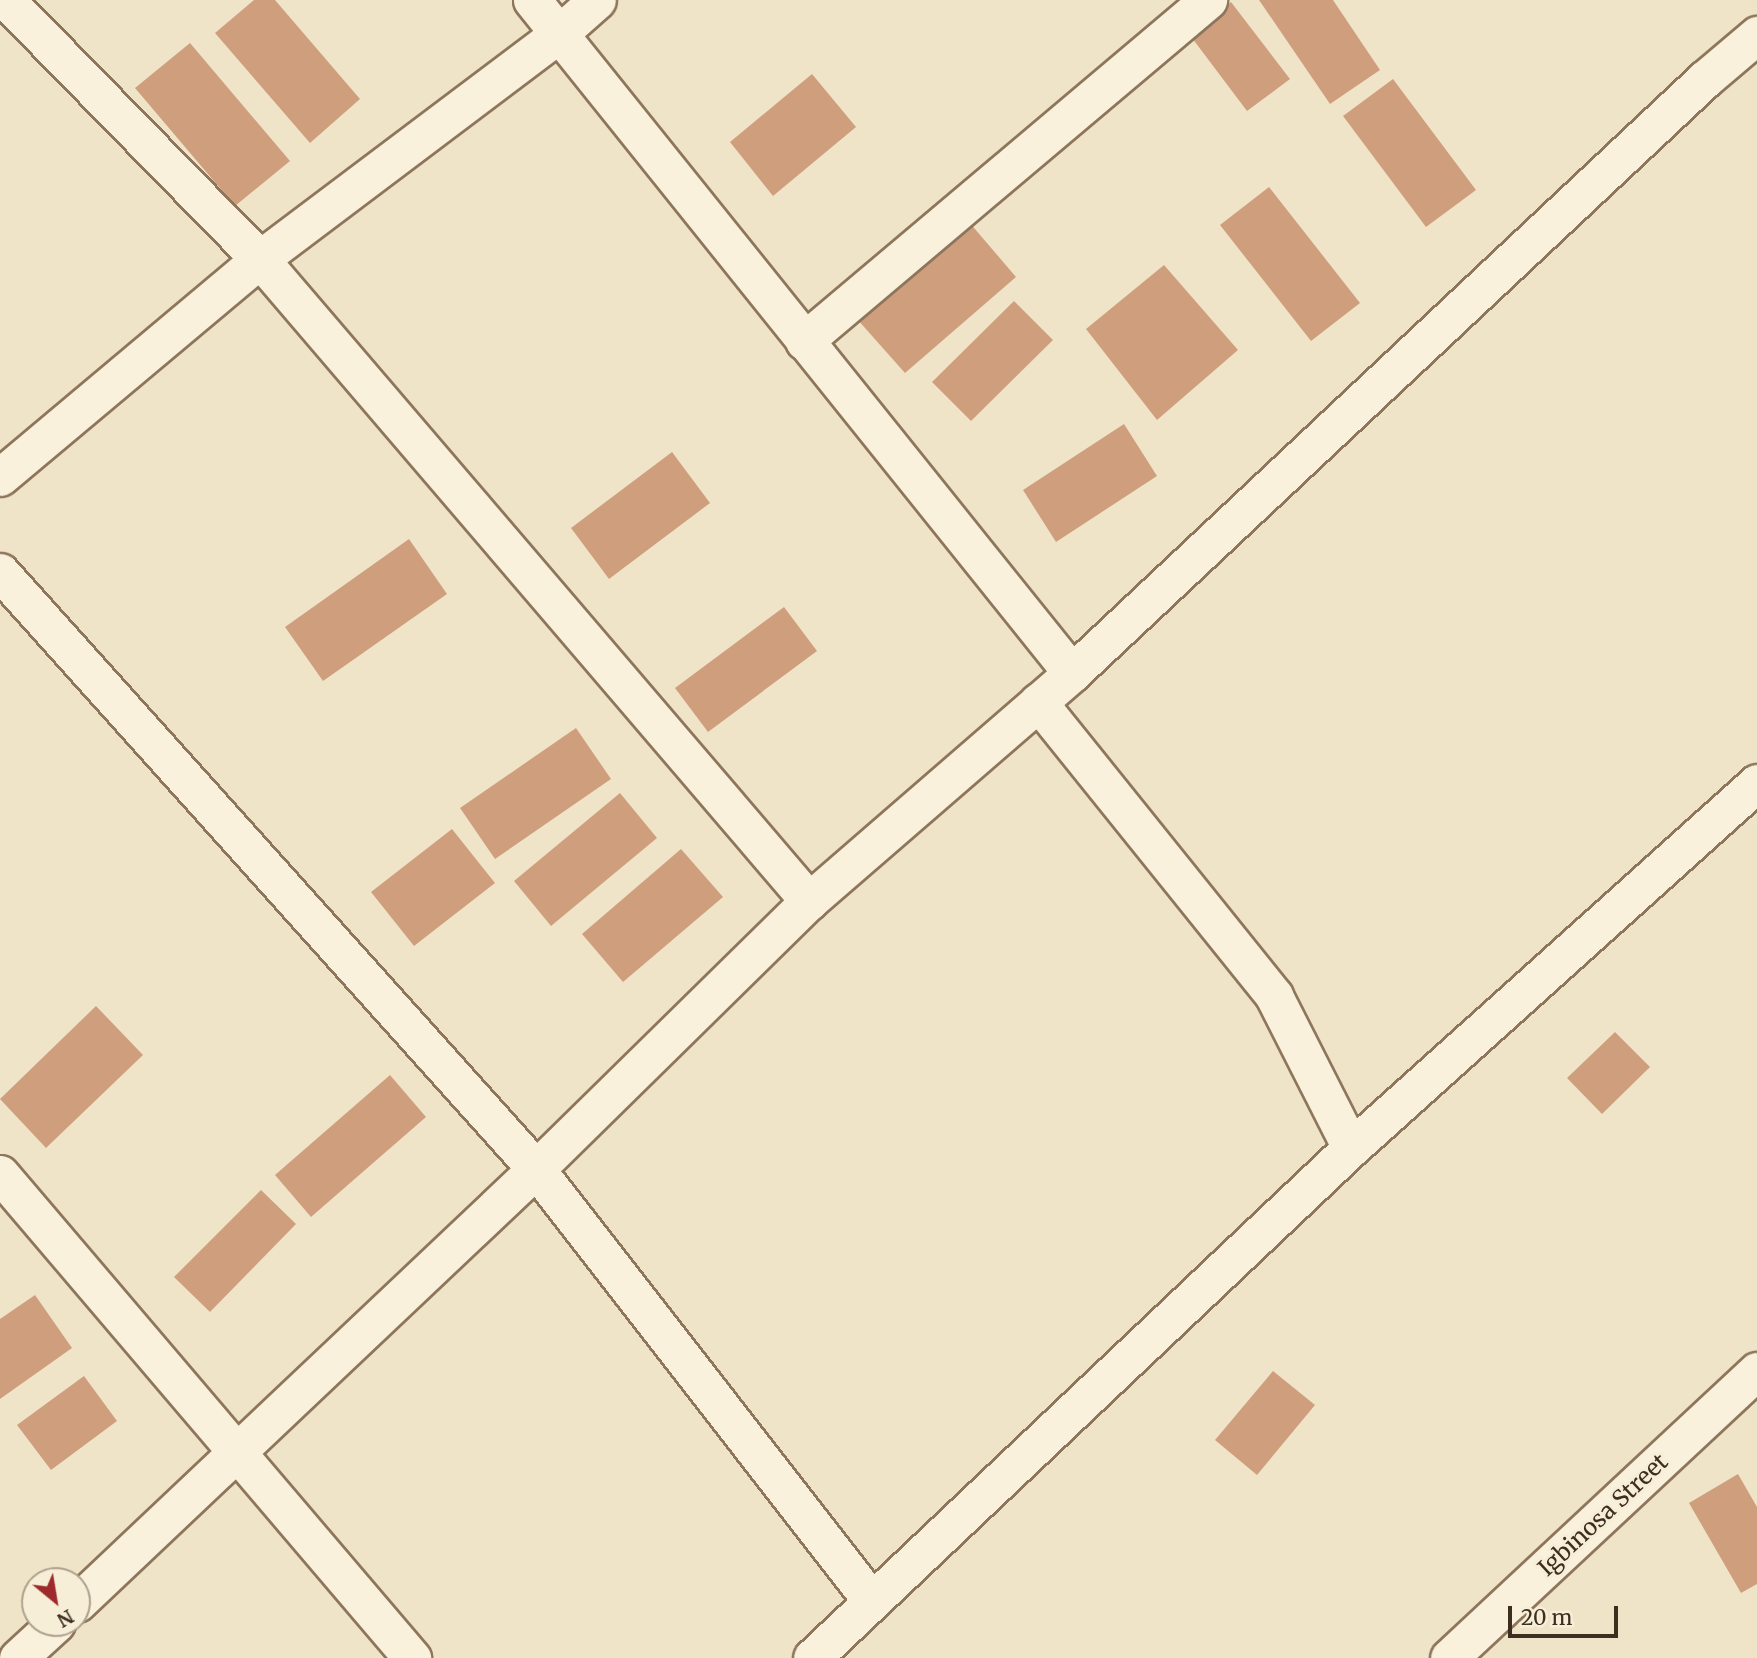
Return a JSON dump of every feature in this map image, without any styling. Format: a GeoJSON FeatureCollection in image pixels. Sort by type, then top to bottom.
{"type":"FeatureCollection","features":[{"type":"Feature","properties":{"kind":"street"},"geometry":{"type":"LineString","coordinates":[[6,0],[260,259],[809,901]]}},
{"type":"Feature","properties":{"kind":"street"},"geometry":{"type":"LineString","coordinates":[[532,0],[561,32],[804,341],[1072,673]]}},
{"type":"Feature","properties":{"kind":"street"},"geometry":{"type":"LineString","coordinates":[[0,477],[260,259],[561,32],[597,0]]}},
{"type":"Feature","properties":{"kind":"street"},"geometry":{"type":"LineString","coordinates":[[804,341],[1208,0]]}},
{"type":"Feature","properties":{"kind":"street"},"geometry":{"type":"LineString","coordinates":[[91,1590],[536,1169],[809,901],[1072,673],[1694,89],[1757,34]]}},
{"type":"Feature","properties":{"kind":"street"},"geometry":{"type":"LineString","coordinates":[[0,572],[536,1169],[871,1600]]}},
{"type":"Feature","properties":{"kind":"street"},"geometry":{"type":"LineString","coordinates":[[1038,702],[1274,996],[1351,1148]]}},
{"type":"Feature","properties":{"kind":"street"},"geometry":{"type":"LineString","coordinates":[[811,1658],[1351,1148],[1757,783]]}},
{"type":"Feature","properties":{"kind":"street"},"geometry":{"type":"LineString","coordinates":[[0,1174],[412,1658]]}},
{"type":"Feature","properties":{"kind":"street","name":"Igbinosa Street"},"geometry":{"type":"LineString","coordinates":[[1449,1658],[1757,1371]]}},
{"type":"Feature","properties":{"kind":"street"},"geometry":{"type":"LineString","coordinates":[[18,1658],[40,1637]]}},
{"type":"Feature","properties":{"kind":"building"},"geometry":{"type":"Polygon","coordinates":[[[254,0],[275,0],[360,99],[310,143],[215,33],[254,0]]]}},
{"type":"Feature","properties":{"kind":"building"},"geometry":{"type":"Polygon","coordinates":[[[1259,0],[1333,0],[1380,70],[1330,104],[1259,0]]]}},
{"type":"Feature","properties":{"kind":"building"},"geometry":{"type":"Polygon","coordinates":[[[1231,2],[1290,79],[1247,111],[1189,34],[1231,2]]]}},
{"type":"Feature","properties":{"kind":"building"},"geometry":{"type":"Polygon","coordinates":[[[190,43],[290,161],[235,206],[135,88],[190,43]]]}},
{"type":"Feature","properties":{"kind":"building"},"geometry":{"type":"Polygon","coordinates":[[[812,74],[856,127],[773,196],[730,142],[812,74]]]}},
{"type":"Feature","properties":{"kind":"building"},"geometry":{"type":"Polygon","coordinates":[[[1393,79],[1476,190],[1426,227],[1343,116],[1393,79]]]}},
{"type":"Feature","properties":{"kind":"building"},"geometry":{"type":"Polygon","coordinates":[[[1269,187],[1360,303],[1311,341],[1220,225],[1269,187]]]}},
{"type":"Feature","properties":{"kind":"building"},"geometry":{"type":"Polygon","coordinates":[[[969,222],[1016,277],[905,373],[857,319],[969,222]]]}},
{"type":"Feature","properties":{"kind":"building"},"geometry":{"type":"Polygon","coordinates":[[[1164,265],[1238,350],[1157,420],[1086,329],[1164,265]]]}},
{"type":"Feature","properties":{"kind":"building"},"geometry":{"type":"Polygon","coordinates":[[[1014,301],[1053,340],[971,421],[932,382],[1014,301]]]}},
{"type":"Feature","properties":{"kind":"building"},"geometry":{"type":"Polygon","coordinates":[[[1124,424],[1157,476],[1056,542],[1023,490],[1124,424]]]}},
{"type":"Feature","properties":{"kind":"building"},"geometry":{"type":"Polygon","coordinates":[[[672,452],[710,503],[609,579],[571,528],[672,452]]]}},
{"type":"Feature","properties":{"kind":"building"},"geometry":{"type":"Polygon","coordinates":[[[409,539],[447,594],[323,681],[285,627],[409,539]]]}},
{"type":"Feature","properties":{"kind":"building"},"geometry":{"type":"Polygon","coordinates":[[[784,607],[817,651],[708,732],[675,688],[784,607]]]}},
{"type":"Feature","properties":{"kind":"building"},"geometry":{"type":"Polygon","coordinates":[[[576,728],[611,779],[495,859],[460,808],[576,728]]]}},
{"type":"Feature","properties":{"kind":"building"},"geometry":{"type":"Polygon","coordinates":[[[620,793],[657,838],[551,926],[514,881],[620,793]]]}},
{"type":"Feature","properties":{"kind":"building"},"geometry":{"type":"Polygon","coordinates":[[[452,829],[495,883],[414,946],[371,892],[452,829]]]}},
{"type":"Feature","properties":{"kind":"building"},"geometry":{"type":"Polygon","coordinates":[[[681,849],[723,897],[623,982],[582,934],[681,849]]]}},
{"type":"Feature","properties":{"kind":"building"},"geometry":{"type":"Polygon","coordinates":[[[96,1006],[143,1055],[46,1148],[0,1099],[96,1006]]]}},
{"type":"Feature","properties":{"kind":"building"},"geometry":{"type":"Polygon","coordinates":[[[1615,1032],[1650,1067],[1602,1114],[1567,1078],[1615,1032]]]}},
{"type":"Feature","properties":{"kind":"building"},"geometry":{"type":"Polygon","coordinates":[[[390,1075],[426,1117],[311,1217],[275,1175],[390,1075]]]}},
{"type":"Feature","properties":{"kind":"building"},"geometry":{"type":"Polygon","coordinates":[[[261,1190],[296,1224],[210,1312],[174,1277],[261,1190]]]}},
{"type":"Feature","properties":{"kind":"building"},"geometry":{"type":"Polygon","coordinates":[[[35,1295],[72,1348],[0,1399],[0,1319],[35,1295]]]}},
{"type":"Feature","properties":{"kind":"building"},"geometry":{"type":"Polygon","coordinates":[[[1273,1371],[1315,1405],[1257,1475],[1215,1440],[1273,1371]]]}},
{"type":"Feature","properties":{"kind":"building"},"geometry":{"type":"Polygon","coordinates":[[[84,1376],[117,1421],[51,1470],[17,1425],[84,1376]]]}},
{"type":"Feature","properties":{"kind":"building"},"geometry":{"type":"Polygon","coordinates":[[[1738,1474],[1757,1507],[1757,1584],[1741,1593],[1689,1503],[1738,1474]]]}}]}
